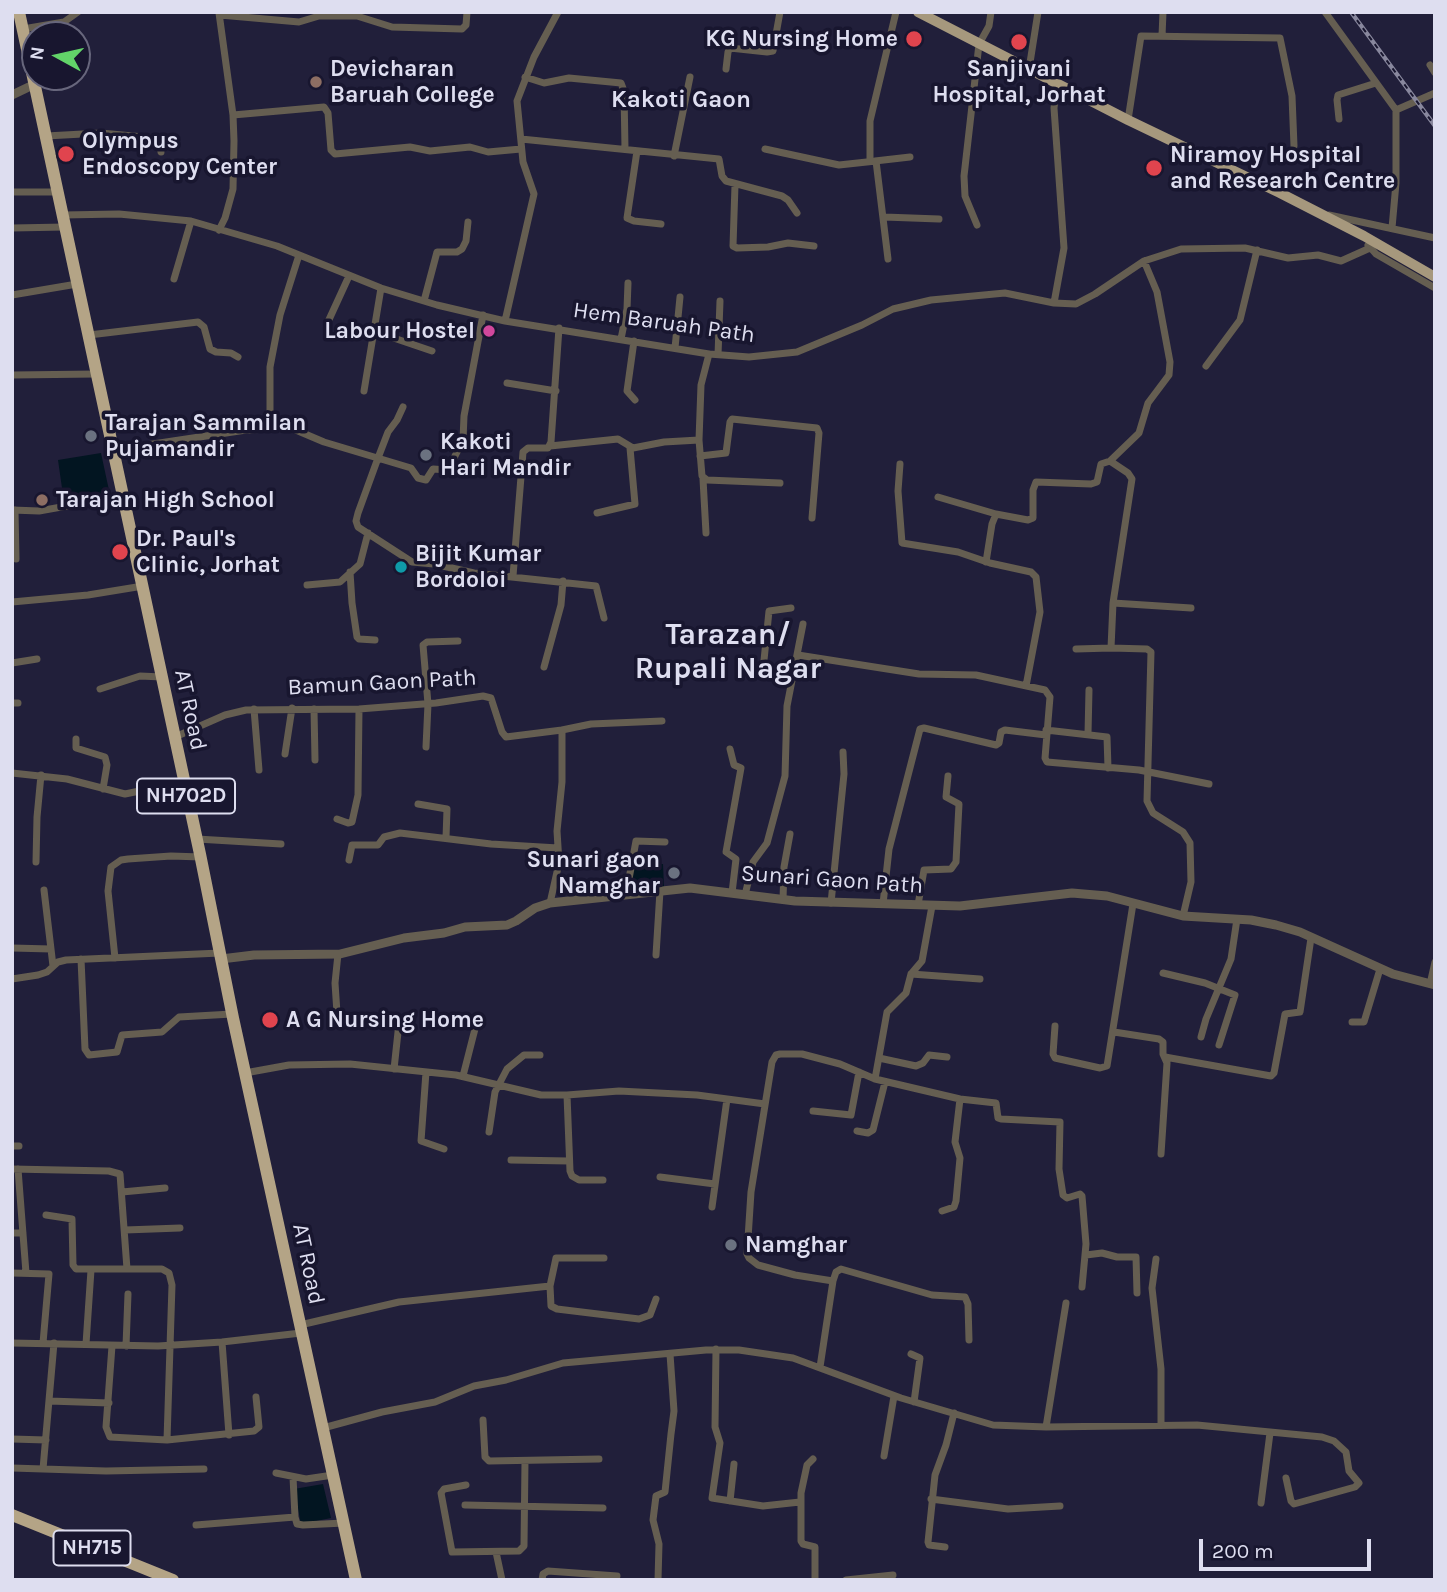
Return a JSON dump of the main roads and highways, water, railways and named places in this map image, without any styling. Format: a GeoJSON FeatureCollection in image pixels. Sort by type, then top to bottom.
{"type":"FeatureCollection","features":[{"type":"Feature","properties":{"kind":"highway","name":"AT Road"},"geometry":{"type":"LineString","coordinates":[[19,12],[201,857],[232,1014],[356,1580]]}},
{"type":"Feature","properties":{"kind":"highway","name":"NH715"},"geometry":{"type":"LineString","coordinates":[[12,1515],[173,1580]]}},
{"type":"Feature","properties":{"kind":"main road"},"geometry":{"type":"LineString","coordinates":[[918,12],[1128,120],[1318,212],[1435,277]]}},
{"type":"Feature","properties":{"kind":"water"},"geometry":{"type":"Polygon","coordinates":[[[101,453],[110,495],[64,502],[58,460],[101,453]]]}},
{"type":"Feature","properties":{"kind":"water"},"geometry":{"type":"Polygon","coordinates":[[[663,864],[664,887],[633,889],[632,866],[663,864]]]}},
{"type":"Feature","properties":{"kind":"water"},"geometry":{"type":"Polygon","coordinates":[[[323,1484],[331,1518],[301,1524],[294,1489],[323,1484]]]}},
{"type":"Feature","properties":{"kind":"railway"},"geometry":{"type":"LineString","coordinates":[[1351,12],[1435,126]]}},
{"type":"Feature","properties":{"kind":"place","name":"KG Nursing Home"},"geometry":{"type":"Point","coordinates":[914,39]}},
{"type":"Feature","properties":{"kind":"place","name":"Sanjivani Hospital, Jorhat"},"geometry":{"type":"Point","coordinates":[1019,42]}},
{"type":"Feature","properties":{"kind":"place","name":"Devicharan Baruah College"},"geometry":{"type":"Point","coordinates":[316,82]}},
{"type":"Feature","properties":{"kind":"place","name":"Olympus Endoscopy Center"},"geometry":{"type":"Point","coordinates":[66,154]}},
{"type":"Feature","properties":{"kind":"place","name":"Niramoy Hospital and Research Centre"},"geometry":{"type":"Point","coordinates":[1154,168]}},
{"type":"Feature","properties":{"kind":"place","name":"Labour Hostel"},"geometry":{"type":"Point","coordinates":[489,331]}},
{"type":"Feature","properties":{"kind":"place","name":"Tarajan Sammilan Pujamandir"},"geometry":{"type":"Point","coordinates":[91,436]}},
{"type":"Feature","properties":{"kind":"place","name":"Kakoti Hari Mandir"},"geometry":{"type":"Point","coordinates":[426,455]}},
{"type":"Feature","properties":{"kind":"place","name":"Tarajan High School"},"geometry":{"type":"Point","coordinates":[42,500]}},
{"type":"Feature","properties":{"kind":"place","name":"Dr. Paul's Clinic, Jorhat"},"geometry":{"type":"Point","coordinates":[120,552]}},
{"type":"Feature","properties":{"kind":"place","name":"Bijit Kumar Bordoloi"},"geometry":{"type":"Point","coordinates":[401,567]}},
{"type":"Feature","properties":{"kind":"place","name":"Sunari gaon Namghar"},"geometry":{"type":"Point","coordinates":[674,873]}},
{"type":"Feature","properties":{"kind":"place","name":"A G Nursing Home"},"geometry":{"type":"Point","coordinates":[270,1020]}},
{"type":"Feature","properties":{"kind":"place","name":"Namghar"},"geometry":{"type":"Point","coordinates":[731,1245]}},
{"type":"Feature","properties":{"kind":"district","name":"Kakoti Gaon"},"geometry":{"type":"Point","coordinates":[681,100]}},
{"type":"Feature","properties":{"kind":"district","name":"Tarazan/ Rupali Nagar"},"geometry":{"type":"Point","coordinates":[728,652]}}]}
